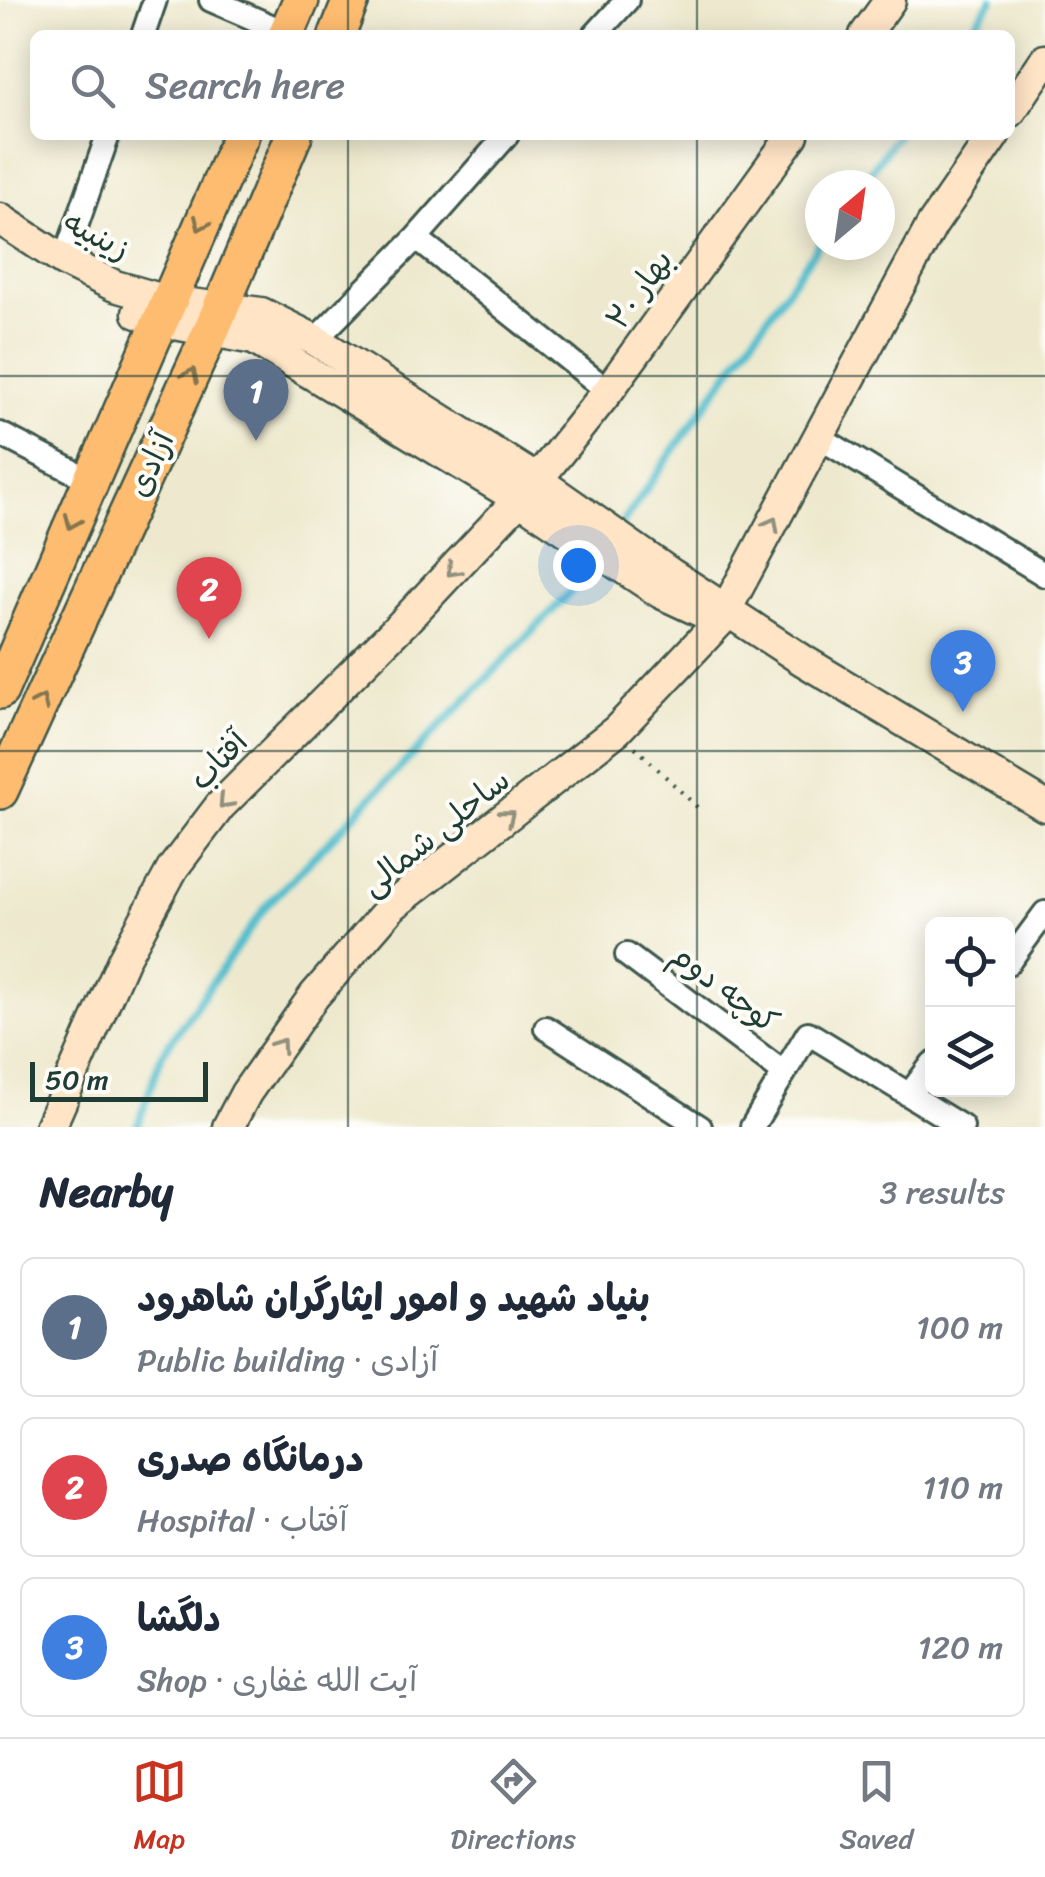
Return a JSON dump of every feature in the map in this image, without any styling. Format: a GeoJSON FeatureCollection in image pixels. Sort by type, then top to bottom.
{"type":"FeatureCollection","features":[{"type":"Feature","properties":{"kind":"main road"},"geometry":{"type":"LineString","coordinates":[[288,30],[301,0]]}},
{"type":"Feature","properties":{"kind":"main road"},"geometry":{"type":"LineString","coordinates":[[338,30],[352,0]]}},
{"type":"Feature","properties":{"kind":"main road","name":"آزادی"},"geometry":{"type":"LineString","coordinates":[[4,671],[239,140]]}},
{"type":"Feature","properties":{"kind":"main road","name":"آزادی"},"geometry":{"type":"LineString","coordinates":[[0,791],[216,320],[292,140]]}},
{"type":"Feature","properties":{"kind":"street"},"geometry":{"type":"LineString","coordinates":[[145,30],[155,0]]}},
{"type":"Feature","properties":{"kind":"street"},"geometry":{"type":"LineString","coordinates":[[211,0],[277,30]]}},
{"type":"Feature","properties":{"kind":"street"},"geometry":{"type":"LineString","coordinates":[[600,30],[628,0]]}},
{"type":"Feature","properties":{"kind":"street"},"geometry":{"type":"LineString","coordinates":[[868,30],[890,0]]}},
{"type":"Feature","properties":{"kind":"street"},"geometry":{"type":"LineString","coordinates":[[1015,105],[1045,60]]}},
{"type":"Feature","properties":{"kind":"street"},"geometry":{"type":"LineString","coordinates":[[64,261],[106,140]]}},
{"type":"Feature","properties":{"kind":"street"},"geometry":{"type":"LineString","coordinates":[[315,340],[416,238],[503,140]]}},
{"type":"Feature","properties":{"kind":"street","name":"بهار ۲۰"},"geometry":{"type":"LineString","coordinates":[[528,489],[608,391],[788,140]]}},
{"type":"Feature","properties":{"kind":"street","name":"ساحلی شمالی"},"geometry":{"type":"LineString","coordinates":[[228,1127],[246,1093],[314,996],[392,906],[617,730],[723,615],[932,225],[991,140]]}},
{"type":"Feature","properties":{"kind":"street","name":"زینبیه"},"geometry":{"type":"LineString","coordinates":[[0,219],[64,261],[163,311]]}},
{"type":"Feature","properties":{"kind":"street","name":"زینبیه"},"geometry":{"type":"LineString","coordinates":[[0,237],[59,279],[108,302],[163,311]]}},
{"type":"Feature","properties":{"kind":"street"},"geometry":{"type":"LineString","coordinates":[[416,238],[608,391]]}},
{"type":"Feature","properties":{"kind":"street"},"geometry":{"type":"LineString","coordinates":[[163,311],[216,320],[528,489]]}},
{"type":"Feature","properties":{"kind":"street"},"geometry":{"type":"LineString","coordinates":[[216,320],[261,313],[315,340],[666,583],[1045,806]]}},
{"type":"Feature","properties":{"kind":"street"},"geometry":{"type":"LineString","coordinates":[[0,434],[90,480]]}},
{"type":"Feature","properties":{"kind":"street"},"geometry":{"type":"LineString","coordinates":[[819,437],[1045,576]]}},
{"type":"Feature","properties":{"kind":"street","name":"آفتاب"},"geometry":{"type":"LineString","coordinates":[[50,1127],[124,960],[173,868],[220,806],[403,623],[528,489]]}},
{"type":"Feature","properties":{"kind":"street"},"geometry":{"type":"LineString","coordinates":[[1015,953],[1045,912]]}},
{"type":"Feature","properties":{"kind":"street","name":"کوچه دوم"},"geometry":{"type":"LineString","coordinates":[[627,955],[784,1073]]}},
{"type":"Feature","properties":{"kind":"street"},"geometry":{"type":"LineString","coordinates":[[546,1028],[700,1127]]}},
{"type":"Feature","properties":{"kind":"street"},"geometry":{"type":"LineString","coordinates":[[752,1127],[808,1032],[962,1127]]}},
{"type":"Feature","properties":{"kind":"street"},"geometry":{"type":"LineString","coordinates":[[910,1094],[925,1074]]}},
{"type":"Feature","properties":{"kind":"path"},"geometry":{"type":"LineString","coordinates":[[617,730],[699,809]]}},
{"type":"Feature","properties":{"kind":"waterway"},"geometry":{"type":"LineString","coordinates":[[971,30],[992,0]]}},
{"type":"Feature","properties":{"kind":"waterway"},"geometry":{"type":"LineString","coordinates":[[872,170],[893,140]]}},
{"type":"Feature","properties":{"kind":"waterway"},"geometry":{"type":"LineString","coordinates":[[618,529],[808,260]]}},
{"type":"Feature","properties":{"kind":"waterway"},"geometry":{"type":"LineString","coordinates":[[137,1127],[162,1054],[266,906],[582,580],[595,561]]}},
{"type":"Feature","properties":{"kind":"place","name":"بنیاد شهید و امور ایثارگران شاهرود"},"geometry":{"type":"Point","coordinates":[256,441]}},
{"type":"Feature","properties":{"kind":"place","name":"درمانگاه صدری"},"geometry":{"type":"Point","coordinates":[209,639]}},
{"type":"Feature","properties":{"kind":"place","name":"دلگشا"},"geometry":{"type":"Point","coordinates":[963,712]}}]}
